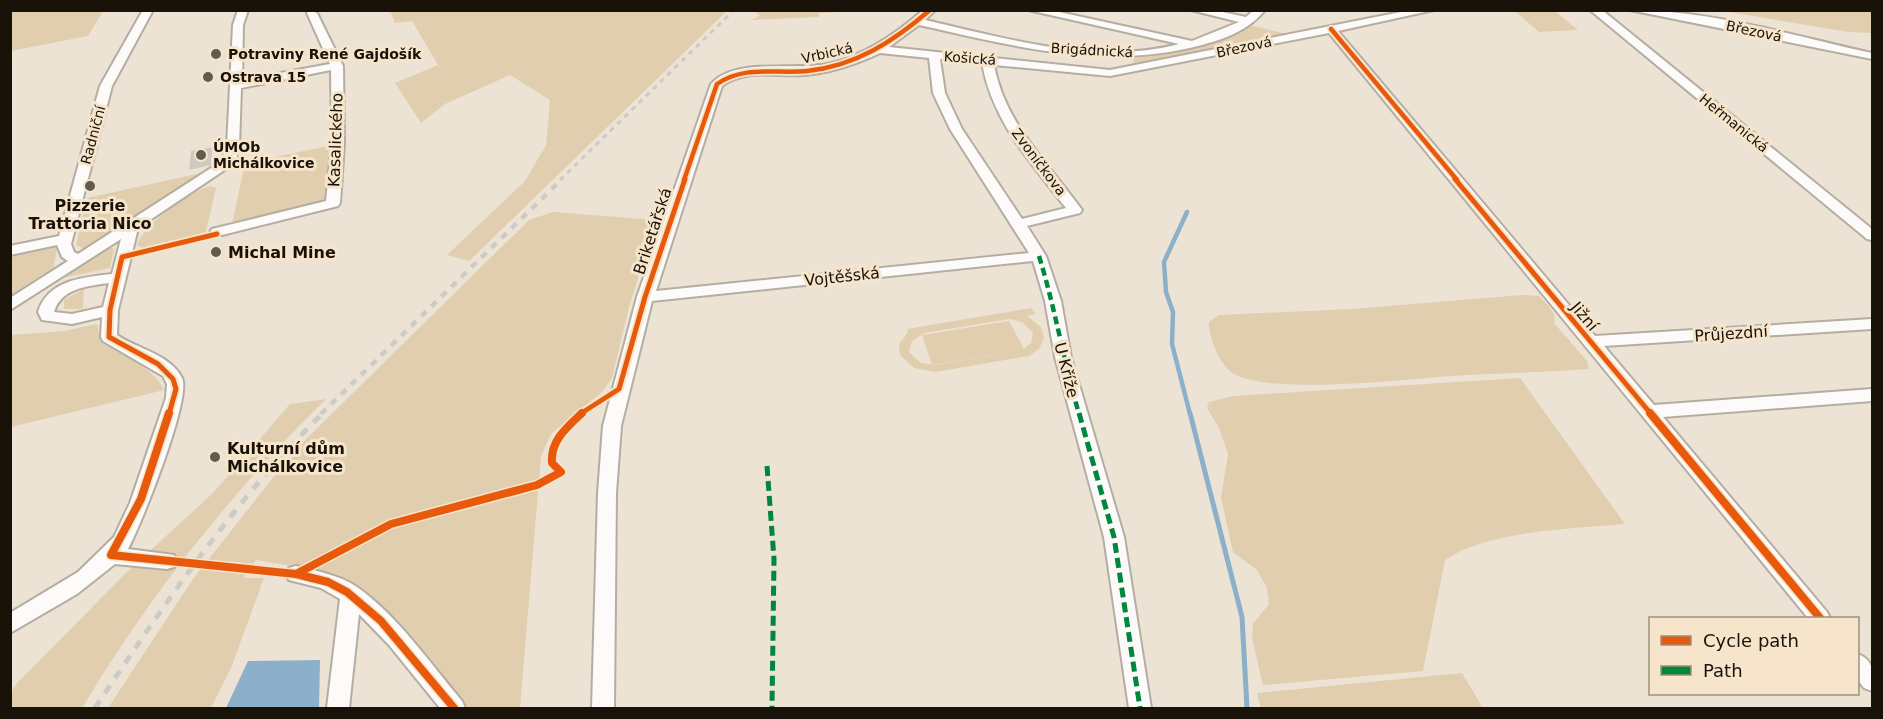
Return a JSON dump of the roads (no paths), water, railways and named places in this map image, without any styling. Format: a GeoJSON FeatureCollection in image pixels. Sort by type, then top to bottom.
{"type":"FeatureCollection","features":[{"type":"Feature","properties":{"kind":"street","name":"Radniční"},"geometry":{"type":"LineString","coordinates":[[65,239],[106,86],[148,10]]}},
{"type":"Feature","properties":{"kind":"street"},"geometry":{"type":"LineString","coordinates":[[10,305],[228,163],[232,154],[238,26],[243,11],[251,10]]}},
{"type":"Feature","properties":{"kind":"street","name":"Vrbická"},"geometry":{"type":"LineString","coordinates":[[717,84],[737,73],[821,69],[882,50],[930,10]]}},
{"type":"Feature","properties":{"kind":"street"},"geometry":{"type":"LineString","coordinates":[[1033,10],[1192,45]]}},
{"type":"Feature","properties":{"kind":"street"},"geometry":{"type":"LineString","coordinates":[[1196,10],[1248,21]]}},
{"type":"Feature","properties":{"kind":"street","name":"Brigádnická"},"geometry":{"type":"LineString","coordinates":[[917,21],[1031,46],[1085,53],[1152,52],[1192,45],[1227,33],[1248,21],[1260,10]]}},
{"type":"Feature","properties":{"kind":"street","name":"Březová"},"geometry":{"type":"LineString","coordinates":[[1058,68],[1093,73],[1136,69],[1429,10]]}},
{"type":"Feature","properties":{"kind":"street","name":"Heřmanická"},"geometry":{"type":"LineString","coordinates":[[1595,10],[1872,236]]}},
{"type":"Feature","properties":{"kind":"street","name":"Březová"},"geometry":{"type":"LineString","coordinates":[[1635,10],[1736,27],[1872,56]]}},
{"type":"Feature","properties":{"kind":"street","name":"Kasalického"},"geometry":{"type":"LineString","coordinates":[[217,232],[333,203],[338,143],[337,66],[312,13]]}},
{"type":"Feature","properties":{"kind":"street","name":"Jižní"},"geometry":{"type":"LineString","coordinates":[[1331,29],[1646,412],[1819,617]]}},
{"type":"Feature","properties":{"kind":"street","name":"Košická"},"geometry":{"type":"LineString","coordinates":[[882,50],[1058,68]]}},
{"type":"Feature","properties":{"kind":"street","name":"U Kříže"},"geometry":{"type":"LineString","coordinates":[[934,55],[939,93],[956,129],[1040,256],[1053,301],[1062,357],[1114,537],[1140,708]]}},
{"type":"Feature","properties":{"kind":"street","name":"Zvoníčkova"},"geometry":{"type":"LineString","coordinates":[[987,59],[989,79],[1006,117],[1075,210],[1018,224]]}},
{"type":"Feature","properties":{"kind":"street","name":"Kasalického"},"geometry":{"type":"LineString","coordinates":[[236,85],[337,66]]}},
{"type":"Feature","properties":{"kind":"street","name":"Briketářská"},"geometry":{"type":"LineString","coordinates":[[603,708],[607,483],[612,426],[619,389],[645,297],[717,84]]}},
{"type":"Feature","properties":{"kind":"street"},"geometry":{"type":"LineString","coordinates":[[10,624],[83,578],[111,555],[127,531],[151,470],[176,389],[174,380],[167,370],[120,346],[109,337],[110,310],[131,228]]}},
{"type":"Feature","properties":{"kind":"street"},"geometry":{"type":"LineString","coordinates":[[10,251],[65,239],[65,252],[79,261]]}},
{"type":"Feature","properties":{"kind":"street","name":"Vojtěšská"},"geometry":{"type":"LineString","coordinates":[[645,297],[1040,256]]}},
{"type":"Feature","properties":{"kind":"street"},"geometry":{"type":"LineString","coordinates":[[110,310],[62,320],[54,319],[46,312],[50,301],[64,290],[85,282],[117,278]]}},
{"type":"Feature","properties":{"kind":"street","name":"Průjezdní"},"geometry":{"type":"LineString","coordinates":[[1589,342],[1872,324]]}},
{"type":"Feature","properties":{"kind":"street"},"geometry":{"type":"LineString","coordinates":[[1646,412],[1872,396]]}},
{"type":"Feature","properties":{"kind":"street"},"geometry":{"type":"LineString","coordinates":[[111,555],[167,561]]}},
{"type":"Feature","properties":{"kind":"street"},"geometry":{"type":"LineString","coordinates":[[296,574],[326,581],[351,594],[371,611],[454,708]]}},
{"type":"Feature","properties":{"kind":"street"},"geometry":{"type":"LineString","coordinates":[[338,708],[351,594]]}},
{"type":"Feature","properties":{"kind":"street"},"geometry":{"type":"LineString","coordinates":[[1859,665],[1872,681]]}},
{"type":"Feature","properties":{"kind":"water"},"geometry":{"type":"Polygon","coordinates":[[[320,660],[319,708],[226,708],[248,661],[320,660]]]}},
{"type":"Feature","properties":{"kind":"waterway"},"geometry":{"type":"LineString","coordinates":[[1187,212],[1164,262],[1166,292],[1173,312],[1172,344],[1190,414]]}},
{"type":"Feature","properties":{"kind":"waterway"},"geometry":{"type":"LineString","coordinates":[[1190,413],[1242,617],[1247,708]]}},
{"type":"Feature","properties":{"kind":"railway"},"geometry":{"type":"LineString","coordinates":[[560,180],[734,10]]}},
{"type":"Feature","properties":{"kind":"railway"},"geometry":{"type":"LineString","coordinates":[[321,414],[562,179]]}},
{"type":"Feature","properties":{"kind":"railway"},"geometry":{"type":"LineString","coordinates":[[95,708],[201,554],[290,446],[323,413]]}},
{"type":"Feature","properties":{"kind":"place","name":"Potraviny René Gajdošík"},"geometry":{"type":"Point","coordinates":[216,54]}},
{"type":"Feature","properties":{"kind":"place","name":"Ostrava 15"},"geometry":{"type":"Point","coordinates":[208,77]}},
{"type":"Feature","properties":{"kind":"place","name":"ÚMOb Michálkovice"},"geometry":{"type":"Point","coordinates":[201,155]}},
{"type":"Feature","properties":{"kind":"place","name":"Pizzerie Trattoria Nico"},"geometry":{"type":"Point","coordinates":[90,186]}},
{"type":"Feature","properties":{"kind":"place","name":"Michal Mine"},"geometry":{"type":"Point","coordinates":[216,252]}},
{"type":"Feature","properties":{"kind":"place","name":"Kulturní dům Michálkovice"},"geometry":{"type":"Point","coordinates":[215,457]}}]}
